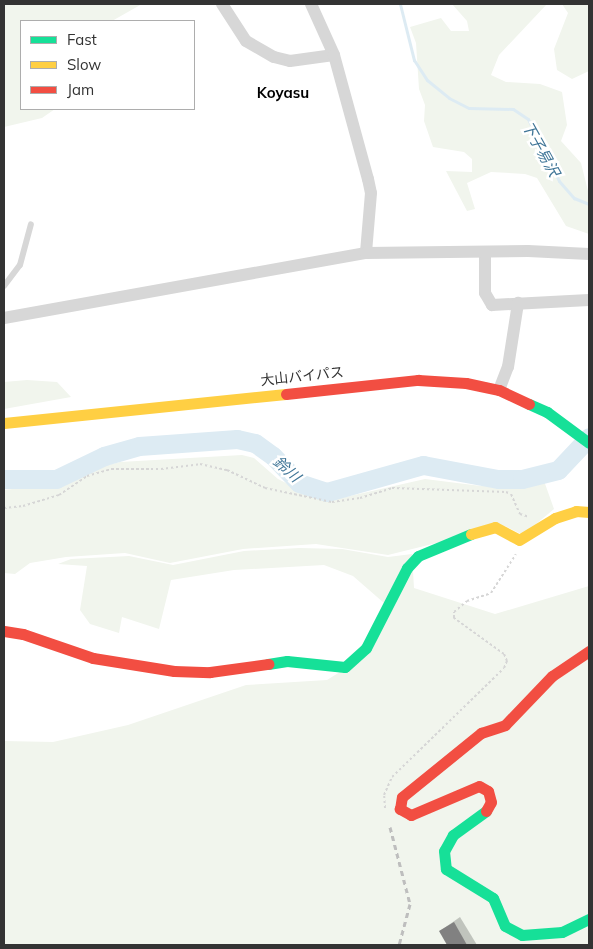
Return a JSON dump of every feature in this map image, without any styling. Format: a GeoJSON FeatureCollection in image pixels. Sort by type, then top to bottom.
{"type":"FeatureCollection","features":[{"type":"Feature","properties":{"kind":"street"},"geometry":{"type":"LineString","coordinates":[[222,4],[246,41],[274,56],[290,61],[334,55]]}},
{"type":"Feature","properties":{"kind":"street"},"geometry":{"type":"LineString","coordinates":[[311,4],[334,55],[371,193],[366,253]]}},
{"type":"Feature","properties":{"kind":"street"},"geometry":{"type":"LineString","coordinates":[[485,252],[485,293],[492,305],[589,300]]}},
{"type":"Feature","properties":{"kind":"street"},"geometry":{"type":"LineString","coordinates":[[4,318],[366,253],[485,252],[589,254]]}},
{"type":"Feature","properties":{"kind":"street"},"geometry":{"type":"LineString","coordinates":[[500,390],[508,367],[518,303]]}},
{"type":"Feature","properties":{"kind":"street","name":"大山バイパス"},"geometry":{"type":"LineString","coordinates":[[4,423],[392,381],[442,381],[500,390],[546,412],[589,443]]}},
{"type":"Feature","properties":{"kind":"street"},"geometry":{"type":"LineString","coordinates":[[4,631],[24,634],[86,656],[174,671],[210,672],[287,661],[345,667],[366,648],[408,568],[418,556],[487,527],[495,527],[519,540],[556,518],[576,511],[589,512]]}},
{"type":"Feature","properties":{"kind":"street"},"geometry":{"type":"LineString","coordinates":[[589,651],[552,676],[506,724],[481,733],[402,797],[400,809],[411,815],[460,792],[479,786],[488,791],[491,802],[484,813],[453,835],[444,851],[446,869],[493,898],[505,926],[522,935],[562,932],[589,919]]}},
{"type":"Feature","properties":{"kind":"lane"},"geometry":{"type":"LineString","coordinates":[[4,286],[20,265],[31,224]]}},
{"type":"Feature","properties":{"kind":"path"},"geometry":{"type":"LineString","coordinates":[[4,508],[23,506],[59,494],[87,476],[111,469],[160,469],[200,464],[227,470],[265,488],[332,502],[360,498],[392,488],[506,492],[511,494],[520,514],[529,516],[533,521],[536,531]]}},
{"type":"Feature","properties":{"kind":"path"},"geometry":{"type":"LineString","coordinates":[[386,813],[384,795],[392,777],[504,668],[507,661],[504,654],[454,618],[454,612],[467,601],[491,592],[520,548]]}},
{"type":"Feature","properties":{"kind":"shaded area"},"geometry":{"type":"Polygon","coordinates":[[[4,4],[142,4],[114,20],[20,20],[20,110],[54,110],[42,118],[4,127],[4,4]]]}},
{"type":"Feature","properties":{"kind":"shaded area"},"geometry":{"type":"Polygon","coordinates":[[[452,4],[547,4],[499,55],[491,75],[506,82],[540,84],[562,92],[567,125],[561,141],[581,163],[589,195],[589,234],[566,226],[537,178],[525,174],[491,172],[467,183],[475,209],[467,211],[446,171],[472,172],[472,159],[464,152],[433,147],[424,121],[425,105],[419,89],[416,43],[410,27],[441,18],[451,31],[469,31],[467,21],[452,4]]]}},
{"type":"Feature","properties":{"kind":"shaded area"},"geometry":{"type":"Polygon","coordinates":[[[562,4],[589,4],[589,71],[572,79],[557,70],[554,49],[568,13],[562,4]]]}},
{"type":"Feature","properties":{"kind":"shaded area"},"geometry":{"type":"Polygon","coordinates":[[[27,380],[57,382],[71,397],[4,409],[4,382],[27,380]]]}},
{"type":"Feature","properties":{"kind":"shaded area"},"geometry":{"type":"Polygon","coordinates":[[[242,455],[254,458],[278,479],[310,495],[341,498],[425,479],[481,486],[543,478],[554,509],[523,535],[505,526],[388,555],[316,544],[243,549],[170,563],[125,553],[66,557],[30,563],[15,574],[4,573],[4,490],[62,483],[92,469],[120,462],[242,455]]]}},
{"type":"Feature","properties":{"kind":"shaded area"},"geometry":{"type":"Polygon","coordinates":[[[299,548],[342,549],[388,557],[412,554],[414,588],[495,614],[589,586],[589,945],[4,945],[4,741],[53,742],[128,725],[246,685],[327,680],[364,657],[384,603],[353,576],[324,565],[234,570],[171,580],[159,629],[122,617],[119,633],[90,624],[80,610],[87,566],[58,564],[71,559],[129,556],[173,565],[244,551],[299,548]]]}},
{"type":"Feature","properties":{"kind":"building"},"geometry":{"type":"Polygon","coordinates":[[[454,922],[467,945],[447,945],[439,931],[454,922]]]}},
{"type":"Feature","properties":{"kind":"waterway","name":"下子易沢"},"geometry":{"type":"LineString","coordinates":[[400,4],[414,60],[427,80],[449,98],[469,108],[513,109],[528,119],[559,181],[574,198],[589,204]]}},
{"type":"Feature","properties":{"kind":"waterway","name":"鈴川"},"geometry":{"type":"LineString","coordinates":[[4,479],[56,479],[104,456],[139,446],[237,439],[255,443],[273,456],[299,483],[327,492],[423,465],[498,479],[522,479],[558,470],[589,437]]}},
{"type":"Feature","properties":{"kind":"railway"},"geometry":{"type":"LineString","coordinates":[[390,827],[410,904],[399,945]]}},
{"type":"Feature","properties":{"kind":"traffic: fast"},"geometry":{"type":"LineString","coordinates":[[529,404],[547,412],[589,443]]}},
{"type":"Feature","properties":{"kind":"traffic: fast"},"geometry":{"type":"LineString","coordinates":[[268,664],[287,661],[345,667],[366,648],[407,568],[418,556],[471,534]]}},
{"type":"Feature","properties":{"kind":"traffic: fast"},"geometry":{"type":"LineString","coordinates":[[486,811],[453,835],[444,851],[446,869],[493,898],[505,926],[522,935],[562,932],[589,919]]}},
{"type":"Feature","properties":{"kind":"traffic: slow"},"geometry":{"type":"LineString","coordinates":[[4,423],[286,394]]}},
{"type":"Feature","properties":{"kind":"traffic: slow"},"geometry":{"type":"LineString","coordinates":[[471,534],[495,527],[519,540],[555,518],[576,511],[589,512]]}},
{"type":"Feature","properties":{"kind":"traffic: jam"},"geometry":{"type":"LineString","coordinates":[[286,394],[418,380],[466,383],[499,390],[529,404]]}},
{"type":"Feature","properties":{"kind":"traffic: jam"},"geometry":{"type":"LineString","coordinates":[[4,631],[23,634],[93,658],[174,671],[210,672],[268,664]]}},
{"type":"Feature","properties":{"kind":"traffic: jam"},"geometry":{"type":"LineString","coordinates":[[486,811],[491,802],[488,791],[479,786],[411,815],[400,809],[402,797],[481,733],[505,725],[552,676],[589,651]]}},
{"type":"Feature","properties":{"kind":"district","name":"Koyasu"},"geometry":{"type":"Point","coordinates":[283,93]}}]}
